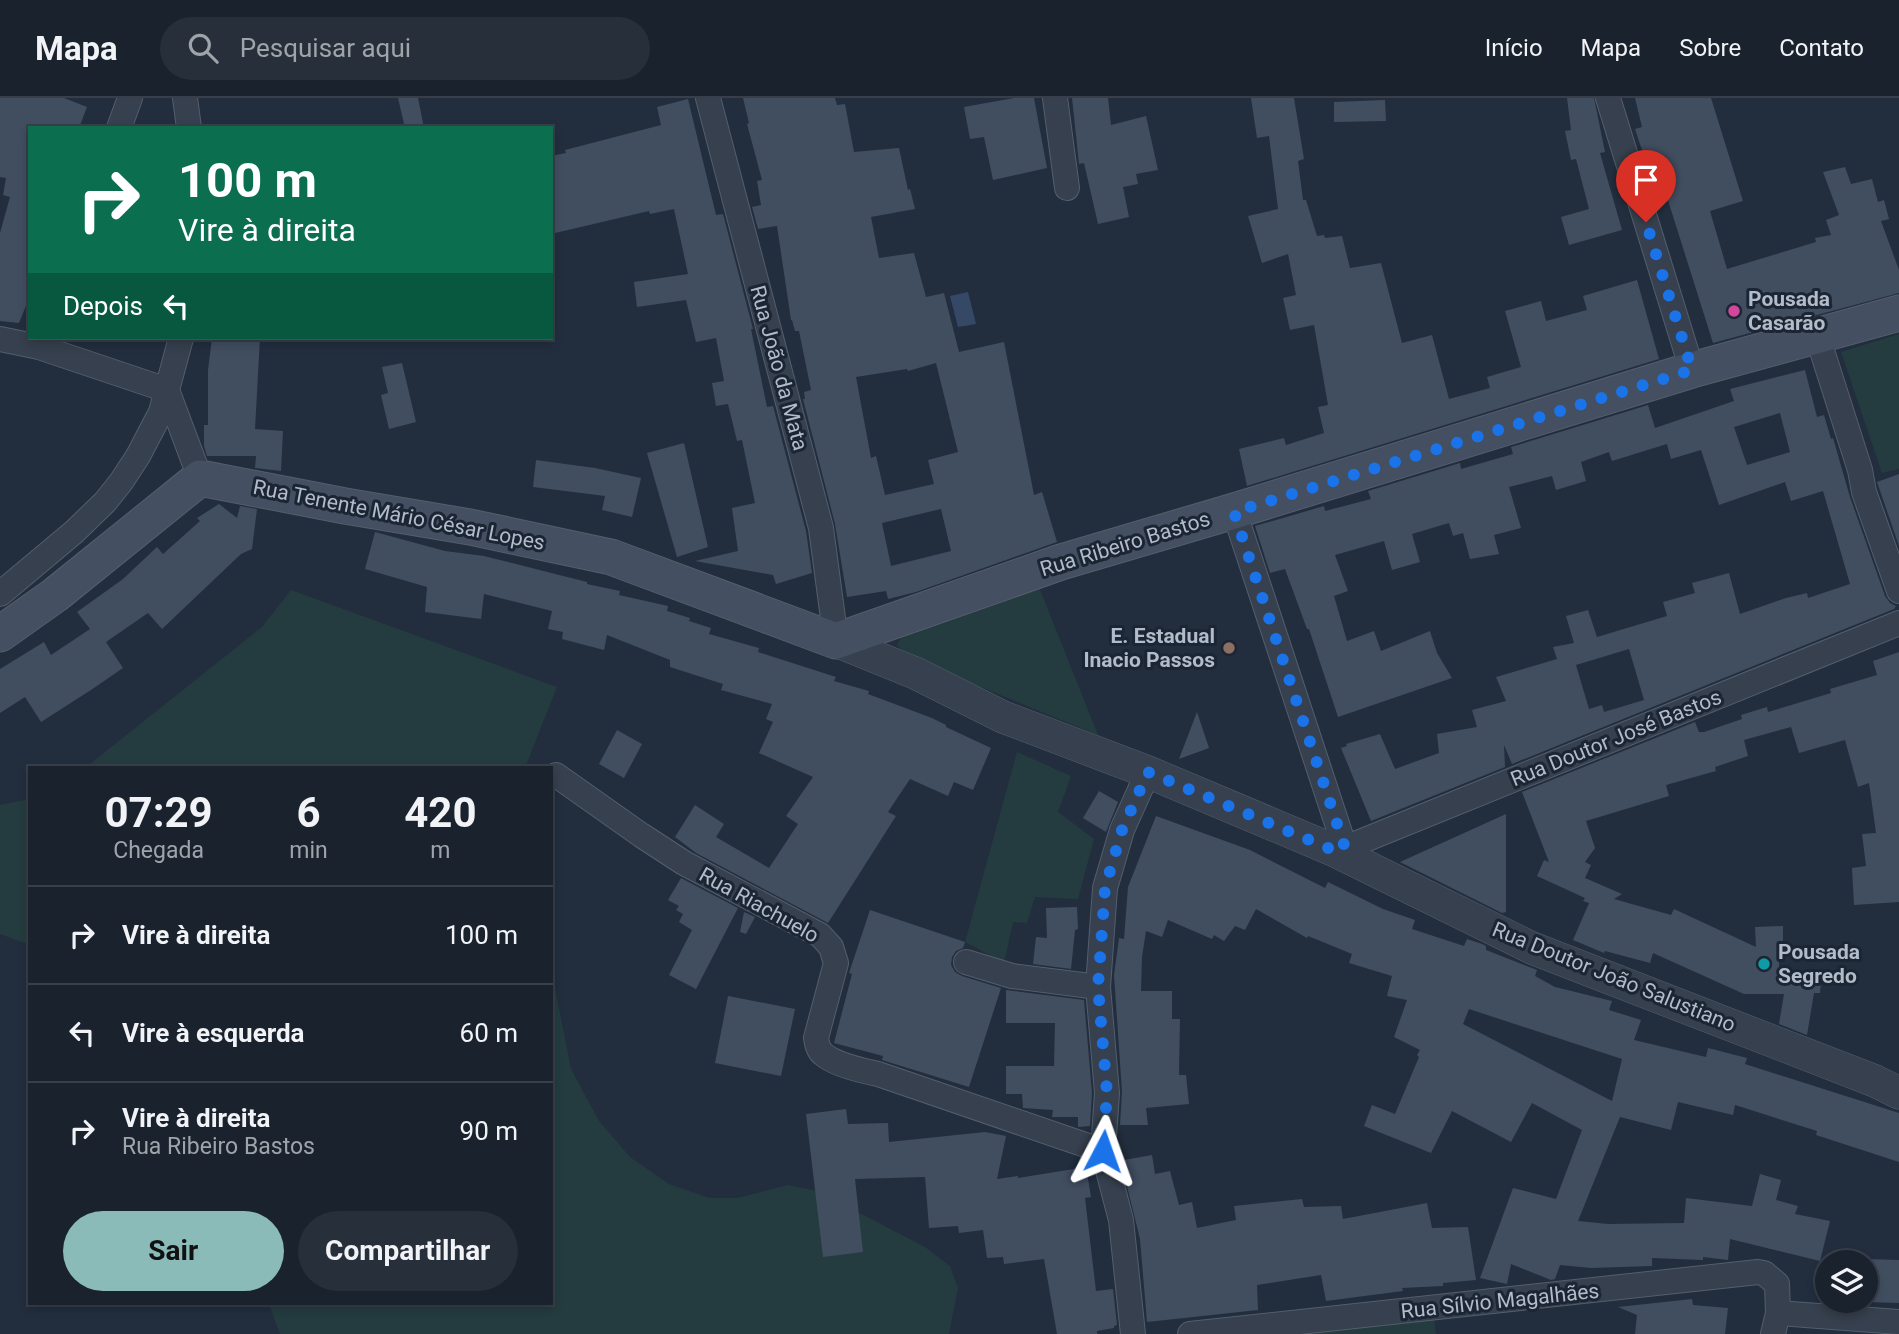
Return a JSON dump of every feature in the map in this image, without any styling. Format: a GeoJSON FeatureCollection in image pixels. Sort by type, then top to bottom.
{"type":"FeatureCollection","features":[{"type":"Feature","properties":{"kind":"main road","name":"Rua Ribeiro Bastos"},"geometry":{"type":"LineString","coordinates":[[836,642],[1061,562],[1234,512],[1692,370],[1899,313]]}},
{"type":"Feature","properties":{"kind":"main road","name":"Rua Tenente Mário César Lopes"},"geometry":{"type":"LineString","coordinates":[[200,478],[470,527],[611,557],[836,642]]}},
{"type":"Feature","properties":{"kind":"main road"},"geometry":{"type":"LineString","coordinates":[[0,634],[55,595],[200,478]]}},
{"type":"Feature","properties":{"kind":"street"},"geometry":{"type":"LineString","coordinates":[[120,126],[130,98]]}},
{"type":"Feature","properties":{"kind":"street"},"geometry":{"type":"LineString","coordinates":[[185,98],[189,126]]}},
{"type":"Feature","properties":{"kind":"street","name":"Rua João da Mata"},"geometry":{"type":"LineString","coordinates":[[708,98],[821,528],[836,642]]}},
{"type":"Feature","properties":{"kind":"street"},"geometry":{"type":"LineString","coordinates":[[1055,98],[1067,188]]}},
{"type":"Feature","properties":{"kind":"street"},"geometry":{"type":"LineString","coordinates":[[1608,98],[1692,370]]}},
{"type":"Feature","properties":{"kind":"street"},"geometry":{"type":"LineString","coordinates":[[1817,335],[1860,470],[1864,492],[1899,591]]}},
{"type":"Feature","properties":{"kind":"street"},"geometry":{"type":"LineString","coordinates":[[0,339],[41,342],[167,390],[200,478]]}},
{"type":"Feature","properties":{"kind":"street"},"geometry":{"type":"LineString","coordinates":[[0,594],[55,549],[105,502],[138,456],[161,412],[180,340]]}},
{"type":"Feature","properties":{"kind":"street"},"geometry":{"type":"LineString","coordinates":[[1234,512],[1339,849]]}},
{"type":"Feature","properties":{"kind":"street","name":"Rua Doutor José Bastos"},"geometry":{"type":"LineString","coordinates":[[1339,849],[1899,623]]}},
{"type":"Feature","properties":{"kind":"street","name":"Rua Doutor João Salustiano"},"geometry":{"type":"LineString","coordinates":[[836,642],[915,673],[1003,716],[1339,849],[1532,948],[1875,1081],[1899,1093]]}},
{"type":"Feature","properties":{"kind":"street"},"geometry":{"type":"LineString","coordinates":[[1133,1334],[1121,1220],[1103,1151],[1107,1093],[1098,987],[1105,888],[1122,830],[1148,772]]}},
{"type":"Feature","properties":{"kind":"street","name":"Rua Riachuelo"},"geometry":{"type":"LineString","coordinates":[[555,775],[684,863],[820,935],[831,947],[836,963],[816,1038],[823,1055],[857,1069],[1103,1151]]}},
{"type":"Feature","properties":{"kind":"street"},"geometry":{"type":"LineString","coordinates":[[966,962],[1012,976],[1098,987]]}},
{"type":"Feature","properties":{"kind":"street","name":"Rua Sílvio Magalhães"},"geometry":{"type":"LineString","coordinates":[[1190,1334],[1758,1272],[1764,1273],[1777,1284],[1776,1324]]}},
{"type":"Feature","properties":{"kind":"street"},"geometry":{"type":"LineString","coordinates":[[1776,1324],[1899,1322]]}},
{"type":"Feature","properties":{"kind":"green space"},"geometry":{"type":"Polygon","coordinates":[[[1899,334],[1899,469],[1882,473],[1841,352],[1899,334]]]}},
{"type":"Feature","properties":{"kind":"green space"},"geometry":{"type":"Polygon","coordinates":[[[1039,587],[1098,735],[905,656],[897,644],[912,622],[1039,587]]]}},
{"type":"Feature","properties":{"kind":"green space"},"geometry":{"type":"Polygon","coordinates":[[[291,590],[557,687],[526,766],[88,766],[262,627],[291,590]]]}},
{"type":"Feature","properties":{"kind":"green space"},"geometry":{"type":"Polygon","coordinates":[[[1017,752],[1071,776],[1058,812],[1094,839],[1078,899],[1035,897],[1027,923],[1013,922],[1004,963],[965,942],[1017,752]]]}},
{"type":"Feature","properties":{"kind":"green space"},"geometry":{"type":"Polygon","coordinates":[[[28,799],[28,944],[0,934],[0,805],[28,799]]]}},
{"type":"Feature","properties":{"kind":"green space"},"geometry":{"type":"Polygon","coordinates":[[[553,978],[571,1069],[599,1121],[630,1157],[669,1184],[709,1198],[738,1198],[788,1185],[817,1191],[925,1247],[950,1266],[958,1288],[949,1334],[280,1334],[269,1305],[553,1305],[553,978]]]}},
{"type":"Feature","properties":{"kind":"green space"},"geometry":{"type":"Polygon","coordinates":[[[1434,1319],[1436,1334],[1265,1334],[1434,1319]]]}},
{"type":"Feature","properties":{"kind":"water"},"geometry":{"type":"Polygon","coordinates":[[[968,292],[976,324],[958,327],[950,296],[968,292]]]}},
{"type":"Feature","properties":{"kind":"building"},"geometry":{"type":"Polygon","coordinates":[[[0,98],[64,98],[87,107],[80,126],[28,126],[28,301],[19,323],[0,321],[0,233],[10,197],[3,195],[6,178],[0,177],[0,98]]]}},
{"type":"Feature","properties":{"kind":"building"},"geometry":{"type":"Polygon","coordinates":[[[398,98],[418,98],[424,126],[405,126],[398,98]]]}},
{"type":"Feature","properties":{"kind":"building"},"geometry":{"type":"Polygon","coordinates":[[[743,98],[835,98],[837,105],[845,104],[854,152],[899,148],[915,209],[871,217],[879,258],[914,253],[926,297],[944,293],[959,352],[1004,342],[1034,495],[1042,492],[1057,542],[916,592],[888,599],[886,591],[847,597],[835,524],[803,399],[804,392],[811,390],[799,331],[795,331],[791,320],[777,226],[758,229],[752,207],[761,205],[757,181],[762,180],[747,124],[749,123],[743,98]],[[936,363],[908,371],[907,369],[856,377],[871,458],[876,456],[885,495],[934,484],[928,460],[958,452],[936,363]],[[941,509],[882,523],[891,566],[951,551],[941,509]]]}},
{"type":"Feature","properties":{"kind":"building"},"geometry":{"type":"Polygon","coordinates":[[[1014,98],[1034,98],[1047,168],[993,180],[984,137],[970,139],[964,107],[1014,98]]]}},
{"type":"Feature","properties":{"kind":"building"},"geometry":{"type":"Polygon","coordinates":[[[1072,98],[1108,98],[1111,125],[1146,116],[1158,170],[1136,174],[1138,184],[1123,187],[1129,217],[1098,224],[1084,163],[1079,164],[1072,98]]]}},
{"type":"Feature","properties":{"kind":"building"},"geometry":{"type":"Polygon","coordinates":[[[1251,98],[1294,98],[1304,159],[1298,161],[1303,200],[1306,200],[1317,236],[1342,236],[1350,268],[1381,263],[1402,343],[1432,335],[1449,399],[1490,388],[1487,377],[1521,367],[1505,311],[1541,301],[1546,321],[1587,310],[1583,296],[1637,280],[1659,359],[1247,486],[1239,449],[1284,438],[1286,445],[1324,433],[1318,407],[1328,405],[1314,325],[1290,330],[1283,298],[1296,295],[1288,254],[1262,263],[1248,216],[1278,209],[1269,136],[1257,138],[1251,98]]]}},
{"type":"Feature","properties":{"kind":"building"},"geometry":{"type":"Polygon","coordinates":[[[1567,98],[1594,98],[1605,152],[1600,153],[1622,230],[1569,245],[1561,217],[1589,209],[1576,159],[1571,160],[1565,131],[1571,130],[1567,98]]]}},
{"type":"Feature","properties":{"kind":"building"},"geometry":{"type":"Polygon","coordinates":[[[1635,98],[1711,98],[1743,201],[1710,211],[1727,269],[1816,242],[1815,238],[1831,235],[1826,220],[1839,215],[1823,172],[1845,167],[1851,184],[1872,179],[1878,202],[1884,200],[1889,219],[1881,221],[1899,270],[1899,293],[1713,343],[1654,156],[1645,159],[1635,129],[1642,127],[1635,98]]]}},
{"type":"Feature","properties":{"kind":"building"},"geometry":{"type":"Polygon","coordinates":[[[688,99],[716,215],[723,214],[753,329],[767,407],[773,406],[806,531],[812,573],[776,584],[773,575],[695,561],[738,551],[732,508],[755,503],[742,440],[737,441],[728,404],[716,406],[712,383],[724,381],[716,338],[696,342],[686,300],[637,307],[634,282],[688,274],[674,209],[650,214],[649,211],[553,234],[553,156],[566,153],[565,150],[661,125],[657,107],[688,99]]]}},
{"type":"Feature","properties":{"kind":"building"},"geometry":{"type":"Polygon","coordinates":[[[1385,100],[1386,121],[1334,122],[1334,102],[1385,100]]]}},
{"type":"Feature","properties":{"kind":"building"},"geometry":{"type":"Polygon","coordinates":[[[212,340],[260,340],[255,429],[283,431],[281,471],[255,468],[256,456],[207,456],[204,425],[208,425],[208,370],[212,340]]]}},
{"type":"Feature","properties":{"kind":"building"},"geometry":{"type":"Polygon","coordinates":[[[402,363],[416,422],[389,429],[381,395],[388,393],[382,367],[402,363]]]}},
{"type":"Feature","properties":{"kind":"building"},"geometry":{"type":"Polygon","coordinates":[[[1805,370],[1817,417],[1824,415],[1885,596],[1896,606],[1894,609],[1512,764],[1504,745],[1505,767],[1371,821],[1341,748],[1380,734],[1395,769],[1439,753],[1437,734],[1477,727],[1472,710],[1506,701],[1496,677],[1557,659],[1553,647],[1574,643],[1566,616],[1588,610],[1597,637],[1667,616],[1663,602],[1695,593],[1692,583],[1729,573],[1740,614],[1786,598],[1807,593],[1808,598],[1850,584],[1823,491],[1791,501],[1785,482],[1719,505],[1701,450],[1671,459],[1667,444],[1612,461],[1609,452],[1581,462],[1586,481],[1556,490],[1552,476],[1509,487],[1521,528],[1494,535],[1499,554],[1470,559],[1463,533],[1453,536],[1449,523],[1412,534],[1420,562],[1392,570],[1384,541],[1335,555],[1348,591],[1334,596],[1347,641],[1374,631],[1381,651],[1430,631],[1437,653],[1452,678],[1338,717],[1309,629],[1285,569],[1270,573],[1255,526],[1324,506],[1325,511],[1371,499],[1368,491],[1460,463],[1461,469],[1513,454],[1511,447],[1648,405],[1655,428],[1734,401],[1730,389],[1805,370]],[[1780,413],[1734,427],[1747,465],[1790,452],[1780,413]],[[1629,649],[1576,665],[1589,709],[1602,705],[1604,712],[1644,700],[1629,649]]]}},
{"type":"Feature","properties":{"kind":"building"},"geometry":{"type":"Polygon","coordinates":[[[684,443],[708,547],[677,557],[647,453],[684,443]]]}},
{"type":"Feature","properties":{"kind":"building"},"geometry":{"type":"Polygon","coordinates":[[[536,460],[641,478],[632,517],[602,510],[605,496],[533,487],[536,460]]]}},
{"type":"Feature","properties":{"kind":"building"},"geometry":{"type":"Polygon","coordinates":[[[1899,474],[1899,546],[1877,482],[1899,474]]]}},
{"type":"Feature","properties":{"kind":"building"},"geometry":{"type":"Polygon","coordinates":[[[219,504],[237,518],[240,506],[257,509],[252,549],[241,554],[162,629],[148,613],[106,642],[123,668],[91,690],[41,722],[25,697],[0,713],[0,669],[44,642],[51,655],[90,629],[77,612],[123,579],[157,547],[163,554],[200,521],[197,518],[219,504]]]}},
{"type":"Feature","properties":{"kind":"building"},"geometry":{"type":"Polygon","coordinates":[[[375,532],[445,551],[484,556],[587,582],[620,591],[619,595],[668,606],[667,611],[711,628],[709,634],[759,648],[758,652],[836,677],[834,681],[869,691],[868,694],[932,718],[991,748],[973,790],[954,782],[948,796],[910,779],[888,812],[896,816],[828,923],[696,853],[675,837],[695,805],[724,824],[716,837],[769,868],[798,824],[786,816],[813,777],[759,753],[773,722],[766,719],[772,704],[721,690],[723,684],[670,667],[670,660],[607,635],[604,650],[562,639],[563,632],[548,629],[552,611],[484,594],[481,619],[425,612],[427,587],[365,569],[375,532]]]}},
{"type":"Feature","properties":{"kind":"building"},"geometry":{"type":"Polygon","coordinates":[[[1899,652],[1899,902],[1854,905],[1852,868],[1866,866],[1862,834],[1876,833],[1869,783],[1858,787],[1845,740],[1799,753],[1791,727],[1744,740],[1748,756],[1715,767],[1716,771],[1666,785],[1669,796],[1586,821],[1595,848],[1585,862],[1591,865],[1585,878],[1622,894],[1614,899],[1671,915],[1674,909],[1756,947],[1755,927],[1783,926],[1783,940],[1778,952],[1780,976],[1821,982],[1820,993],[1814,993],[1807,1035],[1779,1024],[1784,994],[1744,994],[1653,953],[1650,963],[1605,951],[1604,953],[1573,940],[1589,903],[1583,901],[1585,898],[1537,876],[1544,860],[1549,862],[1522,792],[1695,722],[1699,732],[1704,732],[1742,719],[1741,715],[1767,707],[1768,712],[1831,693],[1830,689],[1877,675],[1873,661],[1899,652]]]}},
{"type":"Feature","properties":{"kind":"building"},"geometry":{"type":"Polygon","coordinates":[[[1197,712],[1209,748],[1179,759],[1197,712]]]}},
{"type":"Feature","properties":{"kind":"building"},"geometry":{"type":"Polygon","coordinates":[[[617,730],[642,744],[624,778],[599,764],[617,730]]]}},
{"type":"Feature","properties":{"kind":"building"},"geometry":{"type":"Polygon","coordinates":[[[1099,791],[1118,802],[1106,832],[1083,818],[1099,791]]]}},
{"type":"Feature","properties":{"kind":"building"},"geometry":{"type":"Polygon","coordinates":[[[1506,814],[1506,912],[1502,913],[1400,862],[1506,814]]]}},
{"type":"Feature","properties":{"kind":"building"},"geometry":{"type":"Polygon","coordinates":[[[1156,816],[1250,850],[1325,888],[1328,882],[1383,909],[1415,920],[1412,929],[1464,946],[1467,939],[1482,944],[1486,946],[1486,950],[1537,970],[1535,976],[1555,987],[1612,1001],[1609,1010],[1641,1020],[1634,1040],[1706,1057],[1708,1048],[1747,1058],[1745,1064],[1899,1113],[1899,1162],[1816,1135],[1817,1131],[1735,1105],[1733,1115],[1678,1102],[1671,1130],[1620,1117],[1578,1221],[1608,1224],[1684,1223],[1686,1198],[1752,1206],[1760,1174],[1781,1180],[1776,1200],[1798,1206],[1795,1214],[1830,1221],[1823,1250],[1815,1250],[1815,1260],[1730,1239],[1728,1260],[1703,1257],[1703,1260],[1652,1258],[1652,1266],[1591,1268],[1560,1265],[1555,1279],[1551,1280],[1511,1264],[1507,1284],[1480,1278],[1513,1188],[1556,1199],[1582,1130],[1532,1103],[1511,1142],[1452,1111],[1431,1153],[1364,1126],[1372,1105],[1395,1114],[1419,1057],[1417,1055],[1420,1050],[1394,1037],[1407,1000],[1387,996],[1392,976],[1349,963],[1352,954],[1308,936],[1307,938],[1256,909],[1245,930],[1235,926],[1224,941],[1214,935],[1212,939],[1168,920],[1162,937],[1146,931],[1141,991],[1172,991],[1172,1019],[1180,1019],[1179,1075],[1186,1075],[1189,1104],[1146,1108],[1148,1125],[1120,1125],[1122,1092],[1114,975],[1119,938],[1124,939],[1128,887],[1156,816]],[[1469,1009],[1463,1024],[1612,1101],[1622,1059],[1469,1009]]]}},
{"type":"Feature","properties":{"kind":"building"},"geometry":{"type":"Polygon","coordinates":[[[681,878],[738,908],[696,989],[669,975],[692,930],[679,922],[683,914],[676,910],[679,906],[668,900],[681,878]]]}},
{"type":"Feature","properties":{"kind":"building"},"geometry":{"type":"Polygon","coordinates":[[[1077,907],[1078,929],[1075,930],[1071,969],[1033,964],[1036,937],[1047,938],[1046,908],[1077,907]]]}},
{"type":"Feature","properties":{"kind":"building"},"geometry":{"type":"Polygon","coordinates":[[[870,910],[965,942],[963,948],[956,951],[952,957],[951,965],[955,972],[1001,988],[969,1087],[882,1060],[883,1056],[834,1043],[852,974],[849,973],[870,910]]]}},
{"type":"Feature","properties":{"kind":"building"},"geometry":{"type":"Polygon","coordinates":[[[744,912],[755,917],[746,934],[740,932],[744,912]]]}},
{"type":"Feature","properties":{"kind":"building"},"geometry":{"type":"Polygon","coordinates":[[[1006,990],[1084,1000],[1092,1093],[1090,1126],[1078,1127],[1078,1117],[1052,1117],[1053,1110],[1023,1108],[1022,1094],[1006,1094],[1006,1066],[1054,1066],[1055,1023],[1006,1023],[1006,990]]]}},
{"type":"Feature","properties":{"kind":"building"},"geometry":{"type":"Polygon","coordinates":[[[728,996],[795,1009],[781,1076],[715,1063],[728,996]]]}},
{"type":"Feature","properties":{"kind":"building"},"geometry":{"type":"Polygon","coordinates":[[[846,1109],[848,1124],[888,1123],[889,1142],[985,1132],[1006,1136],[997,1179],[1086,1167],[1091,1197],[1085,1198],[1096,1291],[1113,1289],[1117,1325],[1097,1331],[1097,1334],[1057,1334],[1044,1259],[1004,1264],[1003,1257],[987,1258],[983,1230],[959,1233],[958,1226],[929,1228],[925,1177],[855,1179],[863,1252],[823,1257],[806,1114],[846,1109]]]}},
{"type":"Feature","properties":{"kind":"building"},"geometry":{"type":"Polygon","coordinates":[[[1152,1155],[1155,1174],[1170,1171],[1179,1205],[1192,1202],[1197,1228],[1236,1220],[1234,1206],[1302,1199],[1304,1207],[1341,1206],[1343,1219],[1427,1203],[1432,1228],[1468,1227],[1476,1280],[1443,1283],[1443,1286],[1402,1288],[1403,1291],[1326,1301],[1321,1275],[1257,1285],[1258,1310],[1147,1322],[1140,1239],[1126,1182],[1124,1160],[1152,1155]]]}},
{"type":"Feature","properties":{"kind":"building"},"geometry":{"type":"Polygon","coordinates":[[[1878,1259],[1899,1260],[1899,1303],[1878,1302],[1878,1259]]]}},
{"type":"Feature","properties":{"kind":"building"},"geometry":{"type":"Polygon","coordinates":[[[1692,1299],[1693,1305],[1728,1308],[1725,1334],[1635,1334],[1637,1315],[1618,1307],[1692,1299]]]}},
{"type":"Feature","properties":{"kind":"place","name":"Pousada Casarão"},"geometry":{"type":"Point","coordinates":[1734,311]}},
{"type":"Feature","properties":{"kind":"place","name":"E. Estadual Inacio Passos"},"geometry":{"type":"Point","coordinates":[1229,648]}},
{"type":"Feature","properties":{"kind":"place","name":"Pousada Segredo"},"geometry":{"type":"Point","coordinates":[1764,964]}},
{"type":"Feature","properties":{"kind":"route"},"geometry":{"type":"LineString","coordinates":[[1103,1151],[1107,1093],[1098,987],[1105,888],[1122,830],[1148,772],[1333,850],[1345,848],[1234,512],[1692,370],[1646,222]]}}]}
